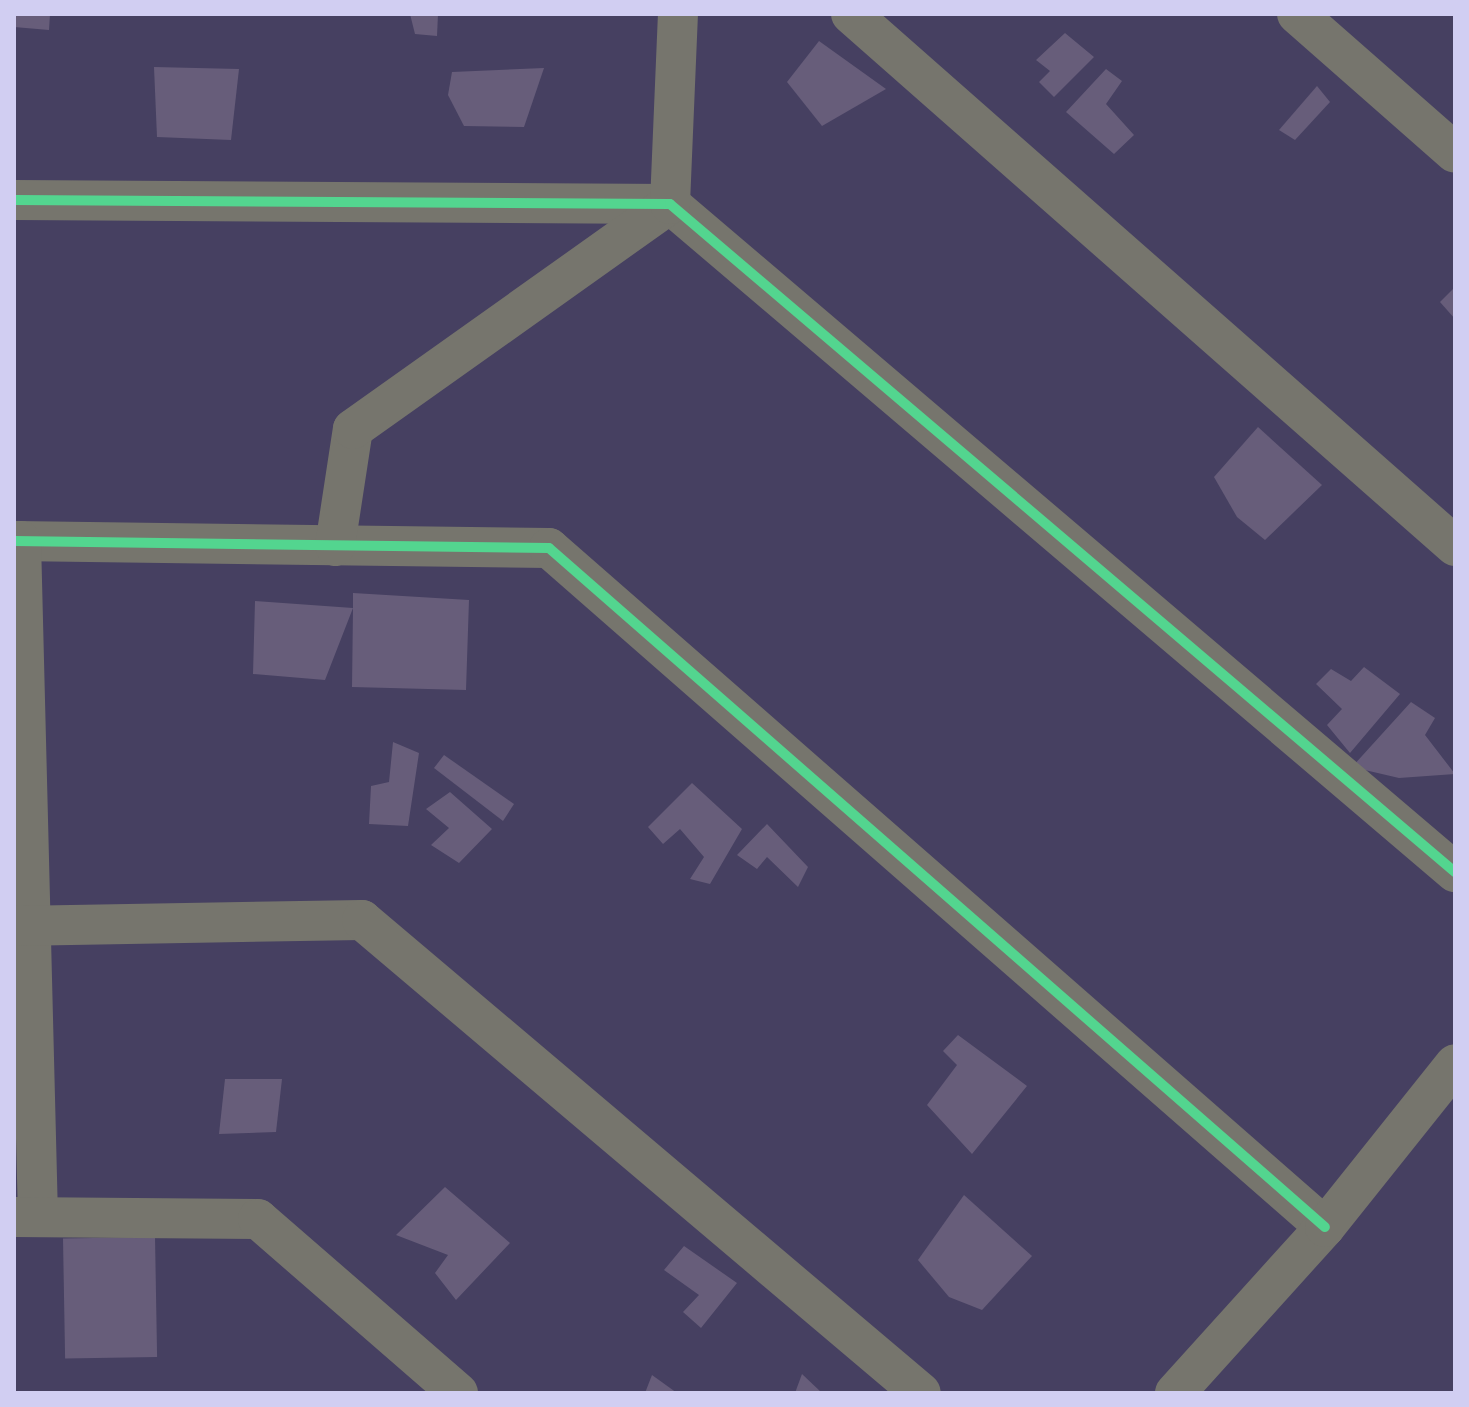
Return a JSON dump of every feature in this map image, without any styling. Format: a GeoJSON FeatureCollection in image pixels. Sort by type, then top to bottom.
{"type":"FeatureCollection","features":[{"type":"Feature","properties":{"kind":"street"},"geometry":{"type":"LineString","coordinates":[[670,204],[678,14]]}},
{"type":"Feature","properties":{"kind":"street"},"geometry":{"type":"LineString","coordinates":[[851,14],[1455,546]]}},
{"type":"Feature","properties":{"kind":"street"},"geometry":{"type":"LineString","coordinates":[[1297,14],[1455,153]]}},
{"type":"Feature","properties":{"kind":"street"},"geometry":{"type":"LineString","coordinates":[[14,200],[670,204],[1455,872]]}},
{"type":"Feature","properties":{"kind":"street"},"geometry":{"type":"LineString","coordinates":[[335,546],[353,429],[670,204]]}},
{"type":"Feature","properties":{"kind":"street"},"geometry":{"type":"LineString","coordinates":[[458,1393],[258,1219],[26,1217],[17,541],[549,548],[1325,1227]]}},
{"type":"Feature","properties":{"kind":"street"},"geometry":{"type":"LineString","coordinates":[[22,926],[362,920],[921,1393]]}},
{"type":"Feature","properties":{"kind":"street"},"geometry":{"type":"LineString","coordinates":[[1175,1393],[1325,1227],[1455,1064]]}},
{"type":"Feature","properties":{"kind":"building"},"geometry":{"type":"Polygon","coordinates":[[[14,14],[50,14],[49,30],[14,27],[14,14]]]}},
{"type":"Feature","properties":{"kind":"building"},"geometry":{"type":"Polygon","coordinates":[[[410,14],[438,14],[437,36],[415,34],[410,14]]]}},
{"type":"Feature","properties":{"kind":"building"},"geometry":{"type":"Polygon","coordinates":[[[1065,33],[1094,57],[1054,97],[1039,82],[1050,71],[1036,60],[1065,33]]]}},
{"type":"Feature","properties":{"kind":"building"},"geometry":{"type":"Polygon","coordinates":[[[819,41],[886,89],[822,126],[787,82],[819,41]]]}},
{"type":"Feature","properties":{"kind":"building"},"geometry":{"type":"Polygon","coordinates":[[[154,67],[239,69],[231,140],[157,137],[154,67]]]}},
{"type":"Feature","properties":{"kind":"building"},"geometry":{"type":"Polygon","coordinates":[[[544,68],[524,127],[464,126],[448,95],[452,72],[544,68]]]}},
{"type":"Feature","properties":{"kind":"building"},"geometry":{"type":"Polygon","coordinates":[[[1106,69],[1122,81],[1106,104],[1134,135],[1114,154],[1066,112],[1106,69]]]}},
{"type":"Feature","properties":{"kind":"building"},"geometry":{"type":"Polygon","coordinates":[[[1317,86],[1330,102],[1295,140],[1279,130],[1317,86]]]}},
{"type":"Feature","properties":{"kind":"building"},"geometry":{"type":"Polygon","coordinates":[[[1455,287],[1455,319],[1440,302],[1455,287]]]}},
{"type":"Feature","properties":{"kind":"building"},"geometry":{"type":"Polygon","coordinates":[[[1258,427],[1322,485],[1265,540],[1237,517],[1214,477],[1258,427]]]}},
{"type":"Feature","properties":{"kind":"building"},"geometry":{"type":"Polygon","coordinates":[[[353,593],[469,600],[466,690],[352,687],[353,593]]]}},
{"type":"Feature","properties":{"kind":"building"},"geometry":{"type":"Polygon","coordinates":[[[255,601],[353,608],[325,680],[253,674],[255,601]]]}},
{"type":"Feature","properties":{"kind":"building"},"geometry":{"type":"Polygon","coordinates":[[[1364,667],[1400,694],[1350,753],[1327,725],[1342,709],[1316,684],[1331,669],[1351,681],[1364,667]]]}},
{"type":"Feature","properties":{"kind":"building"},"geometry":{"type":"Polygon","coordinates":[[[1411,702],[1435,718],[1425,735],[1455,774],[1399,778],[1352,767],[1411,702]]]}},
{"type":"Feature","properties":{"kind":"building"},"geometry":{"type":"Polygon","coordinates":[[[393,742],[419,753],[408,826],[369,824],[371,786],[389,782],[393,742]]]}},
{"type":"Feature","properties":{"kind":"building"},"geometry":{"type":"Polygon","coordinates":[[[444,755],[514,804],[503,821],[434,768],[444,755]]]}},
{"type":"Feature","properties":{"kind":"building"},"geometry":{"type":"Polygon","coordinates":[[[692,783],[742,829],[710,884],[690,879],[704,857],[680,829],[663,844],[648,827],[692,783]]]}},
{"type":"Feature","properties":{"kind":"building"},"geometry":{"type":"Polygon","coordinates":[[[450,792],[492,829],[459,863],[431,845],[449,828],[426,809],[450,792]]]}},
{"type":"Feature","properties":{"kind":"building"},"geometry":{"type":"Polygon","coordinates":[[[767,824],[808,867],[798,887],[767,857],[757,869],[737,855],[767,824]]]}},
{"type":"Feature","properties":{"kind":"building"},"geometry":{"type":"Polygon","coordinates":[[[958,1035],[1027,1086],[972,1154],[927,1105],[957,1065],[943,1051],[958,1035]]]}},
{"type":"Feature","properties":{"kind":"building"},"geometry":{"type":"Polygon","coordinates":[[[225,1079],[282,1079],[276,1132],[219,1134],[225,1079]]]}},
{"type":"Feature","properties":{"kind":"building"},"geometry":{"type":"Polygon","coordinates":[[[445,1187],[510,1243],[456,1300],[435,1273],[448,1255],[396,1235],[445,1187]]]}},
{"type":"Feature","properties":{"kind":"building"},"geometry":{"type":"Polygon","coordinates":[[[964,1195],[1032,1256],[982,1310],[949,1297],[918,1260],[964,1195]]]}},
{"type":"Feature","properties":{"kind":"building"},"geometry":{"type":"Polygon","coordinates":[[[155,1237],[157,1357],[65,1359],[63,1239],[155,1237]]]}},
{"type":"Feature","properties":{"kind":"building"},"geometry":{"type":"Polygon","coordinates":[[[684,1246],[737,1283],[701,1328],[683,1312],[699,1295],[664,1270],[684,1246]]]}},
{"type":"Feature","properties":{"kind":"building"},"geometry":{"type":"Polygon","coordinates":[[[802,1374],[822,1393],[795,1393],[802,1374]]]}},
{"type":"Feature","properties":{"kind":"building"},"geometry":{"type":"Polygon","coordinates":[[[652,1375],[677,1393],[645,1393],[652,1375]]]}},
{"type":"Feature","properties":{"kind":"cycle path"},"geometry":{"type":"LineString","coordinates":[[14,200],[670,204],[1455,872]]}},
{"type":"Feature","properties":{"kind":"cycle path"},"geometry":{"type":"LineString","coordinates":[[14,541],[549,548],[1325,1227]]}}]}
